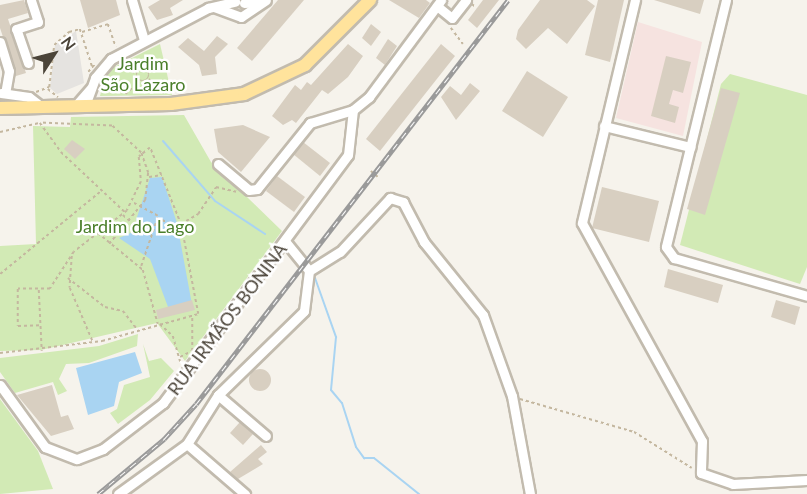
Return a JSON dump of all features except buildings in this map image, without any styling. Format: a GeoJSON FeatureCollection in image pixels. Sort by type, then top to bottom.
{"type":"FeatureCollection","features":[{"type":"Feature","properties":{"kind":"main road"},"geometry":{"type":"LineString","coordinates":[[0,108],[122,100],[197,103],[268,86],[321,53],[370,0]]}},
{"type":"Feature","properties":{"kind":"main road"},"geometry":{"type":"LineString","coordinates":[[79,103],[82,110],[122,100]]}},
{"type":"Feature","properties":{"kind":"street"},"geometry":{"type":"LineString","coordinates":[[28,63],[16,29],[38,22],[31,0]]}},
{"type":"Feature","properties":{"kind":"street"},"geometry":{"type":"LineString","coordinates":[[132,0],[144,40]]}},
{"type":"Feature","properties":{"kind":"street"},"geometry":{"type":"LineString","coordinates":[[79,103],[111,59],[144,40],[208,8],[266,0],[243,16]]}},
{"type":"Feature","properties":{"kind":"street"},"geometry":{"type":"LineString","coordinates":[[218,164],[249,190],[256,189],[310,123],[353,110],[369,97],[439,3],[452,18],[466,0]]}},
{"type":"Feature","properties":{"kind":"street"},"geometry":{"type":"LineString","coordinates":[[635,0],[582,223],[702,441],[701,473],[733,484],[807,480]]}},
{"type":"Feature","properties":{"kind":"street"},"geometry":{"type":"LineString","coordinates":[[726,0],[690,147],[668,252],[674,258],[807,296]]}},
{"type":"Feature","properties":{"kind":"street"},"geometry":{"type":"LineString","coordinates":[[232,13],[240,3]]}},
{"type":"Feature","properties":{"kind":"street"},"geometry":{"type":"LineString","coordinates":[[240,3],[243,16]]}},
{"type":"Feature","properties":{"kind":"street"},"geometry":{"type":"LineString","coordinates":[[208,8],[243,16]]}},
{"type":"Feature","properties":{"kind":"street"},"geometry":{"type":"LineString","coordinates":[[0,42],[9,71],[2,93],[29,97],[42,107]]}},
{"type":"Feature","properties":{"kind":"street"},"geometry":{"type":"LineString","coordinates":[[79,103],[92,88]]}},
{"type":"Feature","properties":{"kind":"street","name":"RUA IRMÃOS BONINA"},"geometry":{"type":"LineString","coordinates":[[0,385],[45,447],[66,457],[87,457],[163,403],[276,254],[348,154],[353,110]]}},
{"type":"Feature","properties":{"kind":"street"},"geometry":{"type":"LineString","coordinates":[[604,126],[690,147]]}},
{"type":"Feature","properties":{"kind":"street"},"geometry":{"type":"LineString","coordinates":[[309,270],[340,252],[390,198],[398,197],[424,242],[483,315],[512,396],[530,494]]}},
{"type":"Feature","properties":{"kind":"street"},"geometry":{"type":"LineString","coordinates":[[285,241],[300,262],[309,270]]}},
{"type":"Feature","properties":{"kind":"street"},"geometry":{"type":"LineString","coordinates":[[276,254],[300,262]]}},
{"type":"Feature","properties":{"kind":"street"},"geometry":{"type":"LineString","coordinates":[[118,494],[187,444],[218,395],[304,311],[309,270]]}},
{"type":"Feature","properties":{"kind":"street"},"geometry":{"type":"LineString","coordinates":[[218,395],[266,436]]}},
{"type":"Feature","properties":{"kind":"street"},"geometry":{"type":"LineString","coordinates":[[187,444],[245,494]]}},
{"type":"Feature","properties":{"kind":"path"},"geometry":{"type":"LineString","coordinates":[[48,89],[55,42],[69,32],[81,32],[108,24],[116,49]]}},
{"type":"Feature","properties":{"kind":"path"},"geometry":{"type":"LineString","coordinates":[[451,27],[463,44]]}},
{"type":"Feature","properties":{"kind":"path"},"geometry":{"type":"LineString","coordinates":[[81,32],[92,67],[88,72]]}},
{"type":"Feature","properties":{"kind":"path"},"geometry":{"type":"LineString","coordinates":[[112,65],[128,56]]}},
{"type":"Feature","properties":{"kind":"path"},"geometry":{"type":"LineString","coordinates":[[121,59],[140,81]]}},
{"type":"Feature","properties":{"kind":"path"},"geometry":{"type":"LineString","coordinates":[[136,74],[144,69],[148,78],[169,97],[158,97]]}},
{"type":"Feature","properties":{"kind":"path"},"geometry":{"type":"LineString","coordinates":[[122,100],[140,81],[148,78]]}},
{"type":"Feature","properties":{"kind":"path"},"geometry":{"type":"LineString","coordinates":[[28,89],[48,89],[79,103]]}},
{"type":"Feature","properties":{"kind":"path"},"geometry":{"type":"LineString","coordinates":[[122,100],[135,98]]}},
{"type":"Feature","properties":{"kind":"path"},"geometry":{"type":"LineString","coordinates":[[0,132],[40,123],[112,126],[141,153],[148,177],[145,200],[131,222],[109,244]]}},
{"type":"Feature","properties":{"kind":"path"},"geometry":{"type":"LineString","coordinates":[[40,123],[48,138],[125,212]]}},
{"type":"Feature","properties":{"kind":"path"},"geometry":{"type":"LineString","coordinates":[[0,353],[42,351],[93,343],[198,314],[182,229],[164,175],[150,148],[141,153]]}},
{"type":"Feature","properties":{"kind":"path"},"geometry":{"type":"LineString","coordinates":[[41,325],[18,326],[18,289],[50,289],[72,254],[125,212],[133,203],[141,182],[141,153]]}},
{"type":"Feature","properties":{"kind":"path"},"geometry":{"type":"LineString","coordinates":[[371,171],[378,177]]}},
{"type":"Feature","properties":{"kind":"path"},"geometry":{"type":"LineString","coordinates":[[148,177],[164,175]]}},
{"type":"Feature","properties":{"kind":"path"},"geometry":{"type":"LineString","coordinates":[[181,225],[198,214],[206,196],[219,186],[244,194]]}},
{"type":"Feature","properties":{"kind":"path"},"geometry":{"type":"LineString","coordinates":[[0,274],[86,208],[101,190]]}},
{"type":"Feature","properties":{"kind":"path"},"geometry":{"type":"LineString","coordinates":[[133,203],[182,229]]}},
{"type":"Feature","properties":{"kind":"path"},"geometry":{"type":"LineString","coordinates":[[122,215],[131,222]]}},
{"type":"Feature","properties":{"kind":"path"},"geometry":{"type":"LineString","coordinates":[[141,267],[162,220]]}},
{"type":"Feature","properties":{"kind":"path"},"geometry":{"type":"LineString","coordinates":[[98,233],[109,244],[141,267],[159,324],[173,336],[183,368]]}},
{"type":"Feature","properties":{"kind":"path"},"geometry":{"type":"LineString","coordinates":[[72,254],[68,278],[93,343]]}},
{"type":"Feature","properties":{"kind":"path"},"geometry":{"type":"LineString","coordinates":[[68,278],[105,307],[123,311],[139,331]]}},
{"type":"Feature","properties":{"kind":"path"},"geometry":{"type":"LineString","coordinates":[[39,289],[42,351]]}},
{"type":"Feature","properties":{"kind":"path"},"geometry":{"type":"LineString","coordinates":[[180,357],[192,351],[191,315]]}},
{"type":"Feature","properties":{"kind":"path"},"geometry":{"type":"LineString","coordinates":[[512,396],[634,432],[701,473]]}},
{"type":"Feature","properties":{"kind":"shaded area"},"geometry":{"type":"Polygon","coordinates":[[[638,22],[702,42],[683,136],[616,118],[638,22]]]}},
{"type":"Feature","properties":{"kind":"shaded area"},"geometry":{"type":"Polygon","coordinates":[[[76,31],[84,83],[57,94],[50,88],[55,45],[76,31]]]}},
{"type":"Feature","properties":{"kind":"green space","name":"Jardim São Lazaro"},"geometry":{"type":"Polygon","coordinates":[[[160,44],[172,95],[100,96],[106,71],[160,44]]]}},
{"type":"Feature","properties":{"kind":"green space"},"geometry":{"type":"Polygon","coordinates":[[[730,74],[807,95],[807,267],[800,284],[680,245],[721,84],[730,74]]]}},
{"type":"Feature","properties":{"kind":"green space","name":"Jardim do Lago"},"geometry":{"type":"Polygon","coordinates":[[[184,115],[211,162],[282,231],[185,361],[157,323],[41,350],[0,351],[0,246],[36,244],[33,126],[70,127],[71,117],[184,115]]]}},
{"type":"Feature","properties":{"kind":"green space"},"geometry":{"type":"Polygon","coordinates":[[[138,334],[137,346],[89,363],[66,364],[59,379],[67,391],[58,395],[53,382],[15,393],[0,372],[0,358],[99,346],[138,334]]]}},
{"type":"Feature","properties":{"kind":"green space"},"geometry":{"type":"Polygon","coordinates":[[[143,344],[149,361],[161,358],[174,371],[150,400],[118,424],[110,413],[117,409],[124,385],[150,377],[143,344]]]}},
{"type":"Feature","properties":{"kind":"green space"},"geometry":{"type":"Polygon","coordinates":[[[0,399],[38,451],[53,489],[0,494],[0,399]]]}},
{"type":"Feature","properties":{"kind":"water"},"geometry":{"type":"Polygon","coordinates":[[[162,177],[177,223],[193,310],[171,315],[150,259],[119,238],[142,228],[136,220],[150,178],[162,177]]]}},
{"type":"Feature","properties":{"kind":"water"},"geometry":{"type":"Polygon","coordinates":[[[135,352],[142,373],[119,382],[114,406],[88,415],[76,368],[135,352]]]}},
{"type":"Feature","properties":{"kind":"waterway"},"geometry":{"type":"LineString","coordinates":[[163,141],[215,201],[265,234]]}},
{"type":"Feature","properties":{"kind":"waterway"},"geometry":{"type":"LineString","coordinates":[[315,278],[336,337],[331,390],[342,403],[356,447],[364,458],[374,458],[419,494]]}},
{"type":"Feature","properties":{"kind":"railway"},"geometry":{"type":"LineString","coordinates":[[98,494],[164,439],[196,404],[508,0]]}}]}
